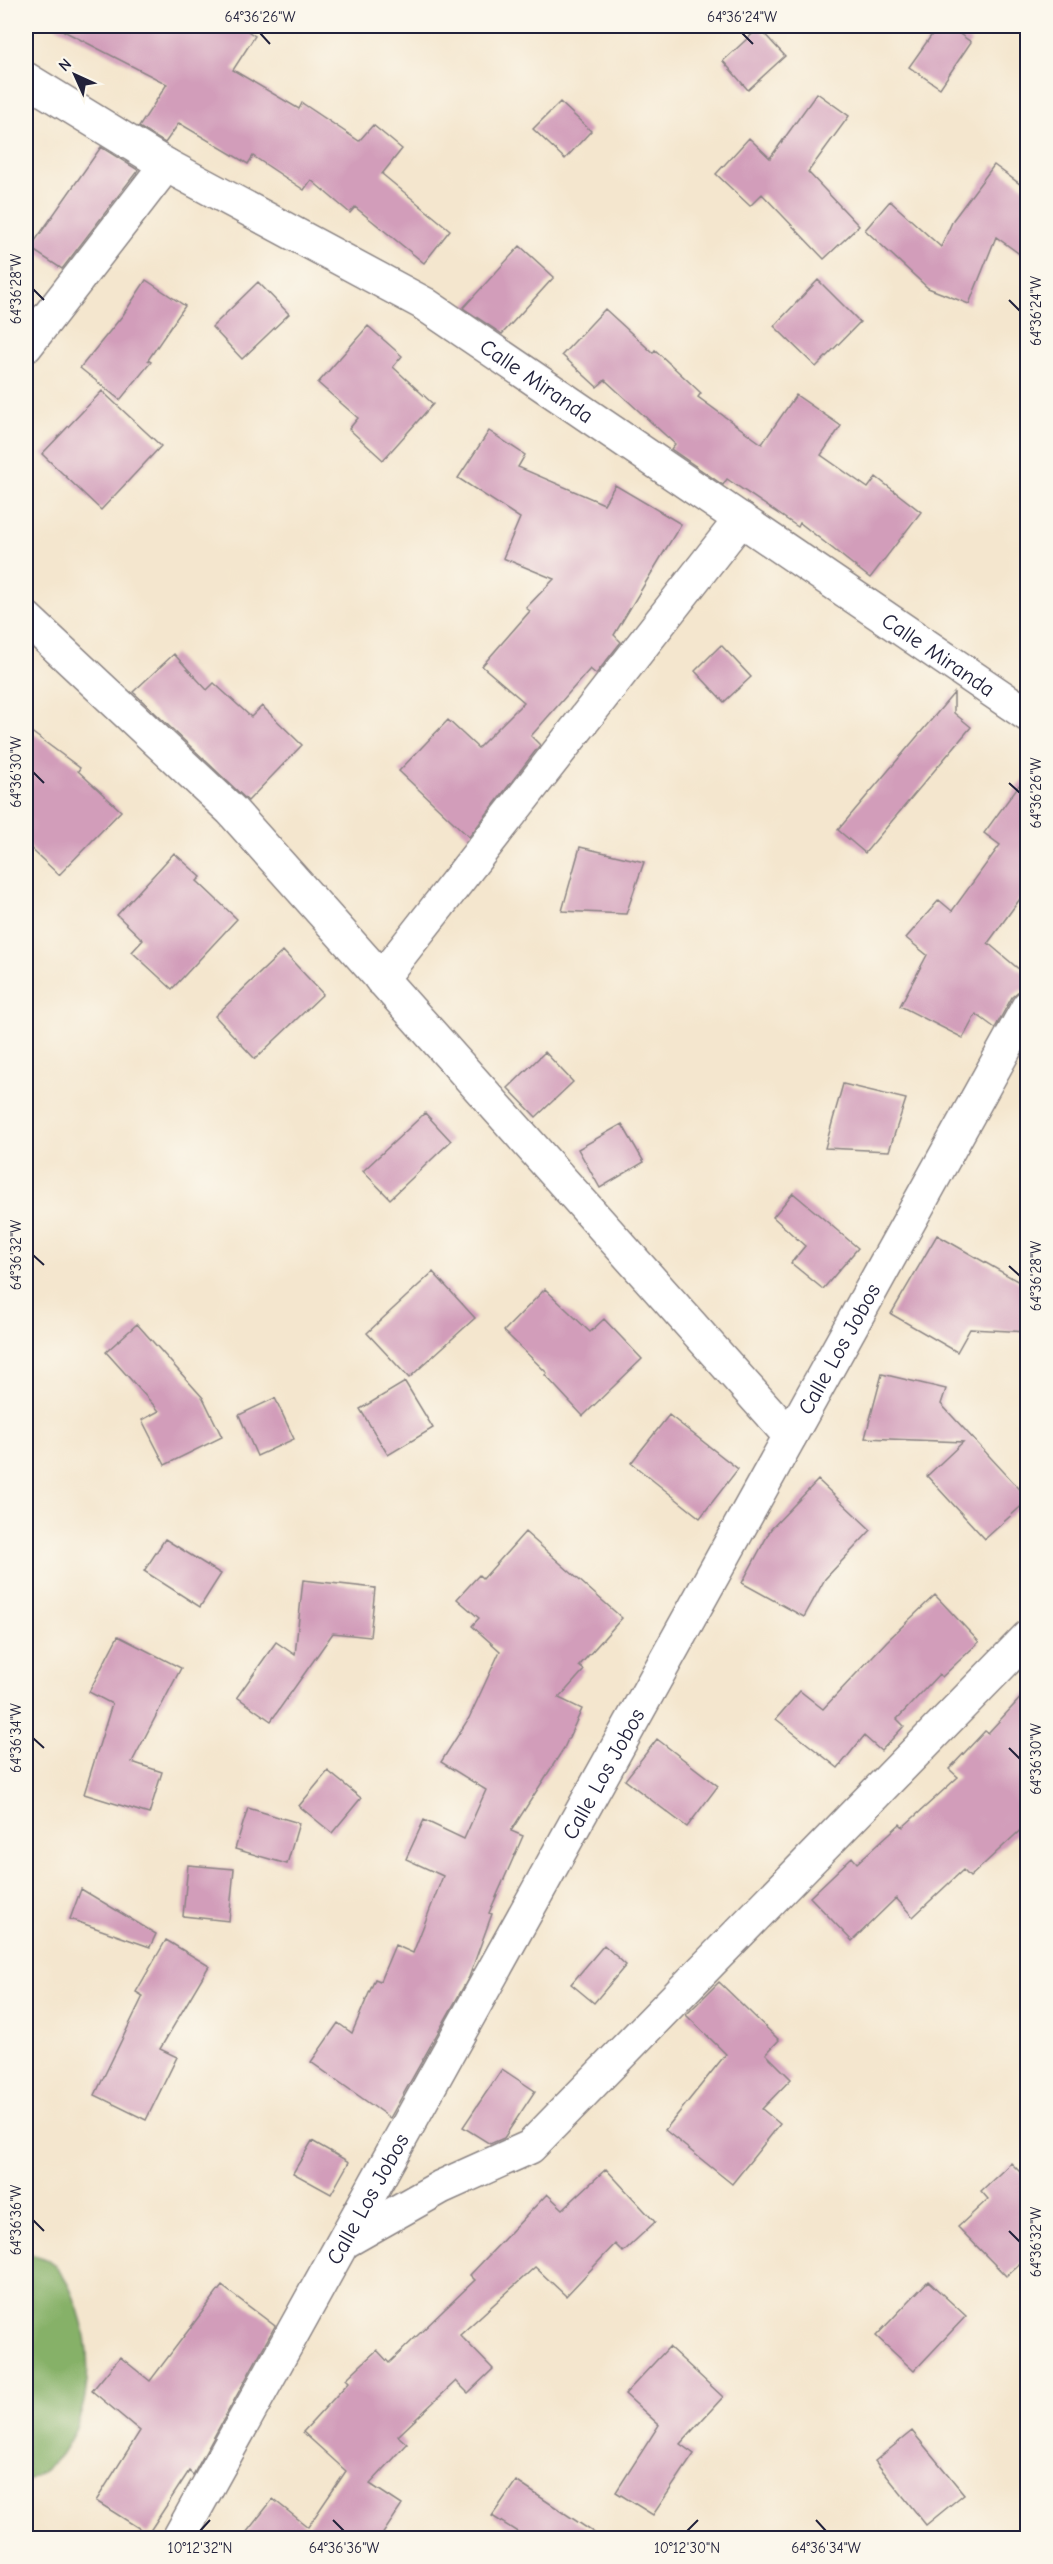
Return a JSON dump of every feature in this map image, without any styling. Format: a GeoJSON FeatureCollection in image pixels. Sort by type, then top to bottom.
{"type":"FeatureCollection","features":[{"type":"Feature","properties":{"kind":"street","name":"Calle Miranda"},"geometry":{"type":"LineString","coordinates":[[26,79],[166,165],[423,303],[1028,715]]}},
{"type":"Feature","properties":{"kind":"street"},"geometry":{"type":"LineString","coordinates":[[26,346],[166,165]]}},
{"type":"Feature","properties":{"kind":"street"},"geometry":{"type":"LineString","coordinates":[[381,979],[741,519]]}},
{"type":"Feature","properties":{"kind":"street"},"geometry":{"type":"LineString","coordinates":[[26,618],[231,810],[790,1436]]}},
{"type":"Feature","properties":{"kind":"street","name":"Calle Los Jobos"},"geometry":{"type":"LineString","coordinates":[[179,2538],[1028,1007]]}},
{"type":"Feature","properties":{"kind":"street"},"geometry":{"type":"LineString","coordinates":[[344,2242],[441,2187],[530,2147],[1028,1637]]}},
{"type":"Feature","properties":{"kind":"green space"},"geometry":{"type":"Polygon","coordinates":[[[26,2253],[51,2262],[68,2284],[83,2327],[88,2364],[84,2401],[72,2436],[55,2461],[26,2480],[26,2253]]]}},
{"type":"Feature","properties":{"kind":"building"},"geometry":{"type":"Polygon","coordinates":[[[54,26],[240,26],[255,36],[233,70],[299,109],[302,103],[359,141],[373,125],[402,149],[382,174],[450,230],[424,263],[355,207],[350,213],[311,180],[304,190],[253,156],[248,164],[179,123],[165,143],[139,127],[167,84],[54,26]]]}},
{"type":"Feature","properties":{"kind":"building"},"geometry":{"type":"Polygon","coordinates":[[[938,26],[948,26],[971,42],[940,88],[909,67],[938,26]]]}},
{"type":"Feature","properties":{"kind":"building"},"geometry":{"type":"Polygon","coordinates":[[[759,28],[785,56],[748,90],[723,61],[759,28]]]}},
{"type":"Feature","properties":{"kind":"building"},"geometry":{"type":"Polygon","coordinates":[[[817,93],[849,116],[808,172],[859,226],[824,259],[762,194],[750,206],[716,174],[749,138],[770,158],[817,93]]]}},
{"type":"Feature","properties":{"kind":"building"},"geometry":{"type":"Polygon","coordinates":[[[560,102],[591,131],[565,159],[533,129],[560,102]]]}},
{"type":"Feature","properties":{"kind":"building"},"geometry":{"type":"Polygon","coordinates":[[[101,147],[138,170],[62,269],[30,248],[101,147]]]}},
{"type":"Feature","properties":{"kind":"building"},"geometry":{"type":"Polygon","coordinates":[[[994,165],[1028,190],[1028,260],[996,237],[969,304],[928,288],[865,230],[890,201],[941,247],[953,220],[994,165]]]}},
{"type":"Feature","properties":{"kind":"building"},"geometry":{"type":"Polygon","coordinates":[[[520,246],[554,277],[502,334],[463,308],[520,246]]]}},
{"type":"Feature","properties":{"kind":"building"},"geometry":{"type":"Polygon","coordinates":[[[146,280],[185,306],[148,360],[151,362],[120,400],[80,368],[123,315],[146,280]]]}},
{"type":"Feature","properties":{"kind":"building"},"geometry":{"type":"Polygon","coordinates":[[[818,280],[860,322],[816,367],[774,326],[818,280]]]}},
{"type":"Feature","properties":{"kind":"building"},"geometry":{"type":"Polygon","coordinates":[[[258,282],[289,314],[242,359],[212,327],[258,282]]]}},
{"type":"Feature","properties":{"kind":"building"},"geometry":{"type":"Polygon","coordinates":[[[605,309],[653,353],[655,350],[701,393],[698,397],[762,444],[796,395],[841,426],[821,455],[868,488],[876,477],[921,512],[870,578],[800,523],[798,527],[727,479],[723,485],[671,449],[675,444],[605,380],[597,387],[562,355],[605,309]]]}},
{"type":"Feature","properties":{"kind":"building"},"geometry":{"type":"Polygon","coordinates":[[[368,326],[402,356],[393,367],[433,404],[383,460],[349,429],[358,418],[318,383],[368,326]]]}},
{"type":"Feature","properties":{"kind":"building"},"geometry":{"type":"Polygon","coordinates":[[[102,391],[161,446],[101,510],[42,454],[102,391]]]}},
{"type":"Feature","properties":{"kind":"building"},"geometry":{"type":"Polygon","coordinates":[[[489,431],[525,455],[518,467],[604,504],[615,485],[681,524],[614,635],[621,642],[596,674],[590,669],[531,736],[540,745],[469,837],[399,771],[448,720],[478,748],[524,702],[482,666],[530,611],[526,608],[554,579],[503,558],[520,518],[458,478],[489,431]]]}},
{"type":"Feature","properties":{"kind":"building"},"geometry":{"type":"Polygon","coordinates":[[[721,645],[751,677],[724,702],[695,671],[721,645]]]}},
{"type":"Feature","properties":{"kind":"building"},"geometry":{"type":"Polygon","coordinates":[[[174,654],[207,690],[214,683],[251,717],[262,706],[302,745],[248,801],[133,692],[174,654]]]}},
{"type":"Feature","properties":{"kind":"building"},"geometry":{"type":"Polygon","coordinates":[[[954,693],[954,713],[971,727],[865,853],[838,830],[954,693]]]}},
{"type":"Feature","properties":{"kind":"building"},"geometry":{"type":"Polygon","coordinates":[[[26,728],[80,768],[78,771],[121,811],[59,875],[26,844],[26,728]]]}},
{"type":"Feature","properties":{"kind":"building"},"geometry":{"type":"Polygon","coordinates":[[[1028,773],[1028,888],[988,943],[1028,977],[1028,988],[1012,997],[995,1028],[976,1014],[963,1038],[900,1006],[927,955],[906,938],[939,900],[952,911],[1000,845],[984,833],[1028,773]]]}},
{"type":"Feature","properties":{"kind":"building"},"geometry":{"type":"Polygon","coordinates":[[[580,847],[644,862],[626,914],[562,911],[580,847]]]}},
{"type":"Feature","properties":{"kind":"building"},"geometry":{"type":"Polygon","coordinates":[[[174,853],[201,877],[197,881],[237,919],[172,989],[132,952],[143,940],[117,915],[174,853]]]}},
{"type":"Feature","properties":{"kind":"building"},"geometry":{"type":"Polygon","coordinates":[[[283,951],[323,994],[255,1059],[215,1016],[283,951]]]}},
{"type":"Feature","properties":{"kind":"building"},"geometry":{"type":"Polygon","coordinates":[[[545,1052],[573,1082],[536,1117],[508,1088],[545,1052]]]}},
{"type":"Feature","properties":{"kind":"building"},"geometry":{"type":"Polygon","coordinates":[[[843,1084],[906,1099],[889,1151],[825,1148],[843,1084]]]}},
{"type":"Feature","properties":{"kind":"building"},"geometry":{"type":"Polygon","coordinates":[[[425,1113],[451,1141],[390,1199],[363,1171],[425,1113]]]}},
{"type":"Feature","properties":{"kind":"building"},"geometry":{"type":"Polygon","coordinates":[[[622,1124],[644,1162],[600,1188],[578,1149],[622,1124]]]}},
{"type":"Feature","properties":{"kind":"building"},"geometry":{"type":"Polygon","coordinates":[[[793,1193],[858,1248],[823,1289],[791,1263],[805,1246],[773,1217],[793,1193]]]}},
{"type":"Feature","properties":{"kind":"building"},"geometry":{"type":"Polygon","coordinates":[[[937,1235],[1028,1287],[1028,1332],[970,1329],[957,1352],[891,1314],[937,1235]]]}},
{"type":"Feature","properties":{"kind":"building"},"geometry":{"type":"Polygon","coordinates":[[[433,1272],[475,1318],[409,1378],[367,1333],[433,1272]]]}},
{"type":"Feature","properties":{"kind":"building"},"geometry":{"type":"Polygon","coordinates":[[[545,1289],[590,1332],[604,1319],[642,1359],[583,1416],[545,1375],[547,1373],[504,1331],[545,1289]]]}},
{"type":"Feature","properties":{"kind":"building"},"geometry":{"type":"Polygon","coordinates":[[[137,1324],[203,1398],[222,1437],[165,1465],[142,1420],[159,1411],[106,1352],[137,1324]]]}},
{"type":"Feature","properties":{"kind":"building"},"geometry":{"type":"Polygon","coordinates":[[[882,1374],[946,1389],[941,1404],[1028,1498],[985,1539],[927,1476],[963,1442],[865,1438],[882,1374]]]}},
{"type":"Feature","properties":{"kind":"building"},"geometry":{"type":"Polygon","coordinates":[[[405,1382],[433,1428],[388,1455],[360,1409],[405,1382]]]}},
{"type":"Feature","properties":{"kind":"building"},"geometry":{"type":"Polygon","coordinates":[[[275,1398],[294,1439],[257,1456],[239,1415],[275,1398]]]}},
{"type":"Feature","properties":{"kind":"building"},"geometry":{"type":"Polygon","coordinates":[[[669,1415],[738,1469],[700,1518],[631,1463],[669,1415]]]}},
{"type":"Feature","properties":{"kind":"building"},"geometry":{"type":"Polygon","coordinates":[[[818,1480],[871,1530],[825,1579],[804,1617],[742,1583],[771,1529],[818,1480]]]}},
{"type":"Feature","properties":{"kind":"building"},"geometry":{"type":"Polygon","coordinates":[[[525,1532],[622,1618],[579,1666],[584,1670],[559,1698],[582,1709],[564,1748],[511,1831],[523,1836],[489,1913],[492,1914],[469,1977],[390,2118],[311,2062],[338,2023],[352,2033],[375,1979],[380,1981],[395,1945],[413,1953],[443,1876],[406,1859],[424,1820],[464,1839],[486,1790],[441,1762],[469,1718],[500,1651],[472,1626],[479,1618],[457,1599],[479,1575],[483,1579],[525,1532]]]}},
{"type":"Feature","properties":{"kind":"building"},"geometry":{"type":"Polygon","coordinates":[[[165,1539],[221,1574],[200,1607],[144,1571],[165,1539]]]}},
{"type":"Feature","properties":{"kind":"building"},"geometry":{"type":"Polygon","coordinates":[[[303,1580],[375,1588],[370,1637],[333,1633],[271,1721],[237,1697],[276,1642],[295,1655],[303,1580]]]}},
{"type":"Feature","properties":{"kind":"building"},"geometry":{"type":"Polygon","coordinates":[[[935,1595],[979,1642],[942,1677],[939,1674],[897,1719],[904,1726],[881,1751],[864,1736],[838,1768],[776,1719],[800,1691],[823,1709],[887,1641],[935,1595]]]}},
{"type":"Feature","properties":{"kind":"building"},"geometry":{"type":"Polygon","coordinates":[[[118,1636],[181,1668],[132,1762],[162,1772],[149,1814],[84,1794],[112,1704],[89,1692],[118,1636]]]}},
{"type":"Feature","properties":{"kind":"building"},"geometry":{"type":"Polygon","coordinates":[[[1028,1690],[1028,1823],[970,1877],[963,1870],[913,1917],[896,1898],[852,1941],[810,1897],[852,1857],[857,1863],[900,1824],[903,1827],[958,1777],[949,1769],[985,1731],[988,1733],[1028,1690]]]}},
{"type":"Feature","properties":{"kind":"building"},"geometry":{"type":"Polygon","coordinates":[[[657,1739],[718,1786],[687,1827],[625,1780],[657,1739]]]}},
{"type":"Feature","properties":{"kind":"building"},"geometry":{"type":"Polygon","coordinates":[[[328,1771],[361,1798],[332,1833],[299,1806],[328,1771]]]}},
{"type":"Feature","properties":{"kind":"building"},"geometry":{"type":"Polygon","coordinates":[[[248,1808],[299,1823],[287,1864],[235,1849],[248,1808]]]}},
{"type":"Feature","properties":{"kind":"building"},"geometry":{"type":"Polygon","coordinates":[[[188,1865],[234,1869],[229,1921],[183,1916],[188,1865]]]}},
{"type":"Feature","properties":{"kind":"building"},"geometry":{"type":"Polygon","coordinates":[[[81,1889],[156,1934],[150,1947],[70,1919],[81,1889]]]}},
{"type":"Feature","properties":{"kind":"building"},"geometry":{"type":"Polygon","coordinates":[[[166,1940],[209,1966],[160,2049],[177,2057],[146,2120],[95,2095],[143,1996],[136,1992],[166,1940]]]}},
{"type":"Feature","properties":{"kind":"building"},"geometry":{"type":"Polygon","coordinates":[[[604,1945],[626,1965],[594,2003],[571,1984],[604,1945]]]}},
{"type":"Feature","properties":{"kind":"building"},"geometry":{"type":"Polygon","coordinates":[[[719,1982],[779,2040],[766,2054],[791,2079],[762,2109],[780,2124],[732,2184],[665,2130],[726,2054],[686,2015],[719,1982]]]}},
{"type":"Feature","properties":{"kind":"building"},"geometry":{"type":"Polygon","coordinates":[[[502,2069],[535,2091],[504,2138],[490,2144],[463,2127],[502,2069]]]}},
{"type":"Feature","properties":{"kind":"building"},"geometry":{"type":"Polygon","coordinates":[[[312,2141],[349,2162],[331,2194],[293,2173],[312,2141]]]}},
{"type":"Feature","properties":{"kind":"building"},"geometry":{"type":"Polygon","coordinates":[[[1011,2163],[1028,2180],[1028,2256],[1006,2276],[958,2227],[988,2199],[981,2191],[1011,2163]]]}},
{"type":"Feature","properties":{"kind":"building"},"geometry":{"type":"Polygon","coordinates":[[[606,2169],[655,2222],[623,2252],[615,2244],[566,2296],[535,2267],[460,2335],[493,2369],[468,2393],[456,2381],[398,2436],[407,2444],[370,2484],[402,2505],[380,2538],[242,2538],[273,2499],[308,2527],[346,2471],[303,2432],[349,2382],[346,2379],[377,2350],[389,2363],[475,2280],[470,2275],[547,2194],[563,2209],[606,2169]]]}},
{"type":"Feature","properties":{"kind":"building"},"geometry":{"type":"Polygon","coordinates":[[[928,2281],[966,2316],[914,2371],[876,2336],[928,2281]]]}},
{"type":"Feature","properties":{"kind":"building"},"geometry":{"type":"Polygon","coordinates":[[[222,2286],[275,2326],[193,2475],[189,2471],[148,2534],[96,2501],[140,2431],[92,2391],[120,2357],[150,2381],[222,2286]]]}},
{"type":"Feature","properties":{"kind":"building"},"geometry":{"type":"Polygon","coordinates":[[[669,2347],[723,2397],[680,2444],[694,2454],[653,2515],[616,2492],[659,2425],[625,2394],[669,2347]]]}},
{"type":"Feature","properties":{"kind":"building"},"geometry":{"type":"Polygon","coordinates":[[[912,2431],[964,2494],[926,2525],[875,2461],[912,2431]]]}},
{"type":"Feature","properties":{"kind":"building"},"geometry":{"type":"Polygon","coordinates":[[[516,2481],[602,2538],[527,2538],[492,2516],[516,2481]]]}}]}
